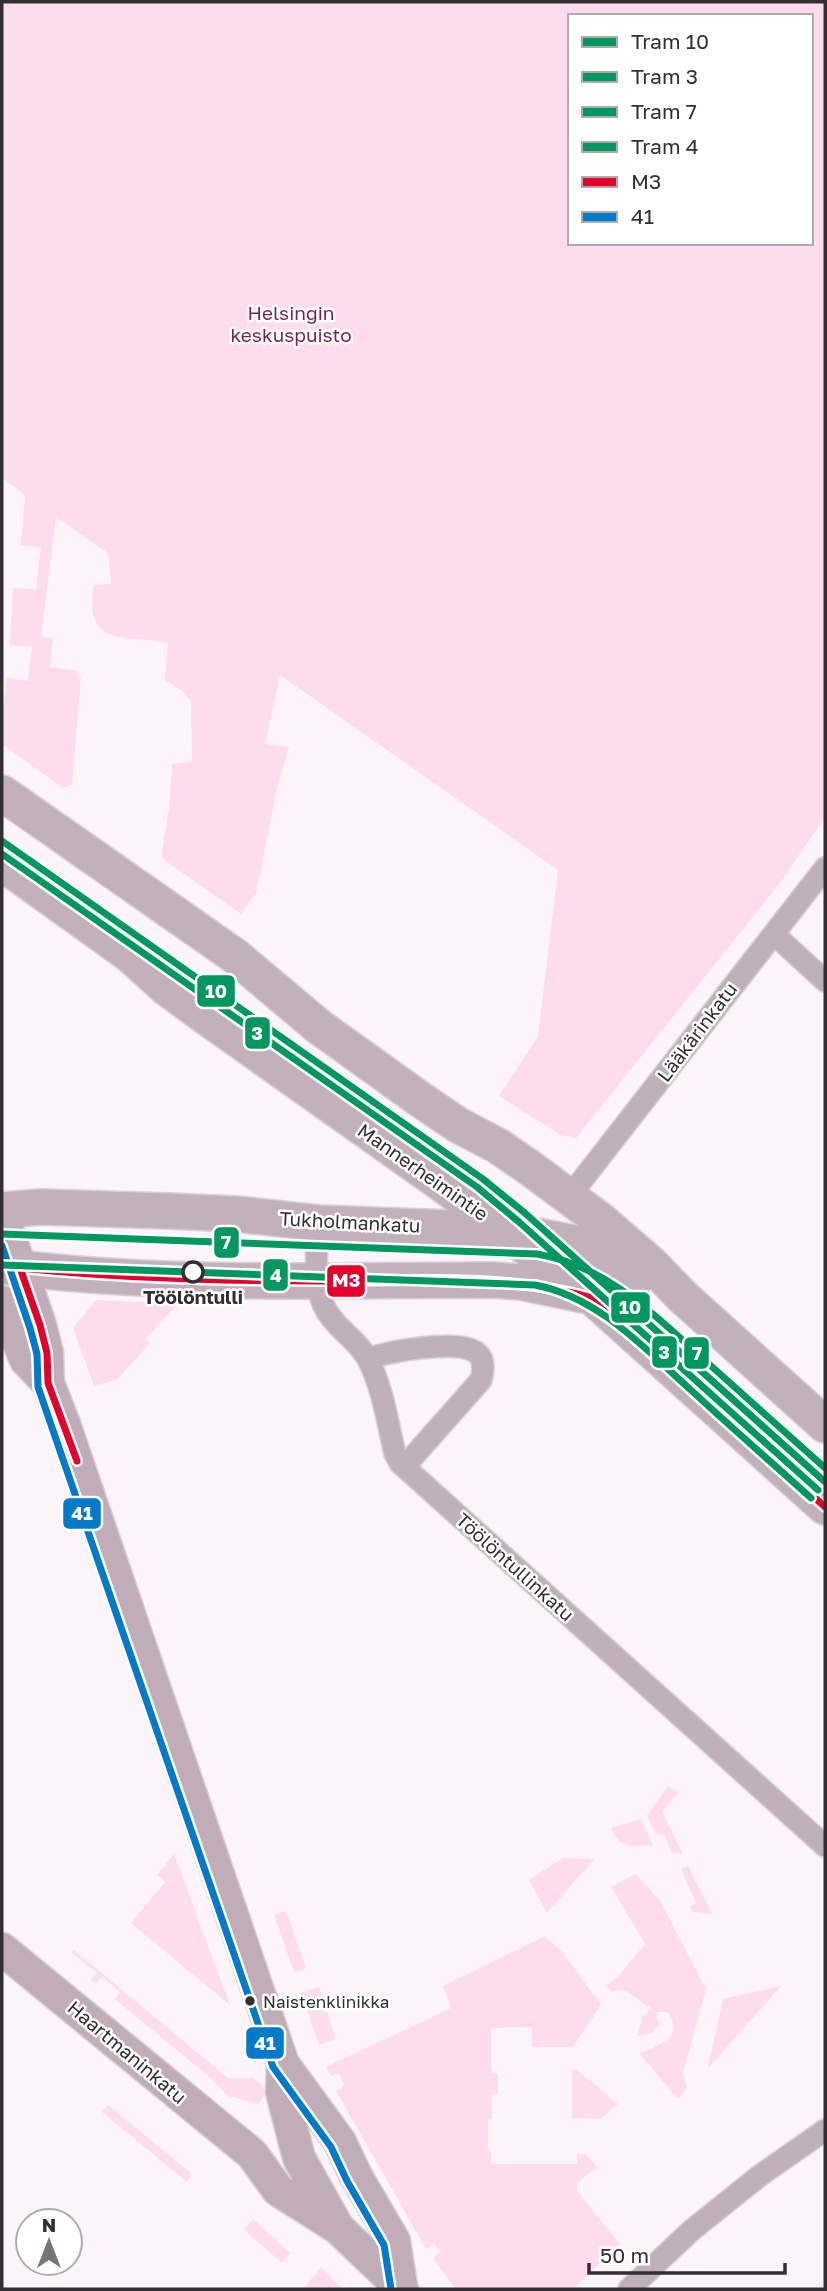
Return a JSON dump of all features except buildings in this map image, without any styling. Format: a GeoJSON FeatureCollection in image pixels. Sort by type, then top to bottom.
{"type":"FeatureCollection","features":[{"type":"Feature","properties":{"kind":"main road"},"geometry":{"type":"LineString","coordinates":[[2,793],[235,956],[318,1026],[430,1106],[458,1125],[498,1146],[600,1220],[825,1425]]}},
{"type":"Feature","properties":{"kind":"main road","name":"Mannerheimintie"},"geometry":{"type":"LineString","coordinates":[[2,863],[129,954],[168,989],[209,1020],[505,1230],[593,1298],[825,1507]]}},
{"type":"Feature","properties":{"kind":"main road","name":"Tukholmankatu"},"geometry":{"type":"LineString","coordinates":[[2,1212],[41,1207],[168,1211],[236,1214],[318,1223],[505,1230],[585,1245],[608,1255],[652,1285],[683,1297]]}},
{"type":"Feature","properties":{"kind":"main road"},"geometry":{"type":"LineString","coordinates":[[2,1212],[11,1267],[40,1325],[47,1353],[48,1383],[160,1701],[283,2064],[340,2143],[394,2241],[402,2288]]}},
{"type":"Feature","properties":{"kind":"main road"},"geometry":{"type":"LineString","coordinates":[[11,1267],[63,1273],[247,1282],[520,1282],[593,1298]]}},
{"type":"Feature","properties":{"kind":"main road"},"geometry":{"type":"LineString","coordinates":[[2,1302],[26,1360],[48,1383]]}},
{"type":"Feature","properties":{"kind":"main road","name":"Haartmaninkatu"},"geometry":{"type":"LineString","coordinates":[[2,1949],[253,2154],[278,2190],[338,2228]]}},
{"type":"Feature","properties":{"kind":"main road"},"geometry":{"type":"LineString","coordinates":[[283,2064],[282,2092],[299,2158],[338,2228],[402,2288]]}},
{"type":"Feature","properties":{"kind":"main road"},"geometry":{"type":"LineString","coordinates":[[253,2154],[299,2158],[356,2176]]}},
{"type":"Feature","properties":{"kind":"street","name":"Lääkärinkatu"},"geometry":{"type":"LineString","coordinates":[[569,1197],[825,868]]}},
{"type":"Feature","properties":{"kind":"street"},"geometry":{"type":"LineString","coordinates":[[775,935],[825,981]]}},
{"type":"Feature","properties":{"kind":"street","name":"Töölöntullinkatu"},"geometry":{"type":"LineString","coordinates":[[318,1223],[317,1283],[321,1303],[332,1320],[368,1359],[377,1382],[395,1454],[404,1467],[825,1846]]}},
{"type":"Feature","properties":{"kind":"street"},"geometry":{"type":"LineString","coordinates":[[368,1359],[411,1348],[464,1348],[481,1357],[485,1368],[477,1386],[404,1467]]}},
{"type":"Feature","properties":{"kind":"street"},"geometry":{"type":"LineString","coordinates":[[629,2289],[692,2230],[758,2177],[825,2130]]}},
{"type":"Feature","properties":{"kind":"green space","name":"Helsingin keskuspuisto"},"geometry":{"type":"Polygon","coordinates":[[[2,2],[825,2],[825,817],[779,884],[576,1138],[561,1135],[499,1096],[538,1036],[558,870],[280,675],[265,744],[289,747],[278,785],[256,893],[241,914],[163,859],[172,764],[192,761],[191,701],[182,691],[165,680],[168,642],[122,638],[101,629],[95,619],[92,605],[94,585],[111,584],[108,553],[56,517],[41,637],[53,639],[50,667],[76,671],[81,679],[72,785],[63,788],[2,744],[2,716],[7,678],[28,681],[32,647],[10,645],[13,588],[36,589],[41,547],[21,545],[25,495],[2,478],[2,2]]]}},
{"type":"Feature","properties":{"kind":"green space"},"geometry":{"type":"Polygon","coordinates":[[[96,1300],[178,1304],[146,1338],[150,1343],[118,1379],[94,1386],[73,1328],[96,1300]]]}},
{"type":"Feature","properties":{"kind":"green space"},"geometry":{"type":"Polygon","coordinates":[[[668,1786],[678,1793],[662,1812],[683,1854],[672,1853],[664,1835],[656,1834],[647,1815],[668,1786]]]}},
{"type":"Feature","properties":{"kind":"green space"},"geometry":{"type":"Polygon","coordinates":[[[641,1819],[653,1845],[623,1844],[611,1828],[641,1819]]]}},
{"type":"Feature","properties":{"kind":"green space"},"geometry":{"type":"Polygon","coordinates":[[[174,1854],[230,2005],[131,1923],[165,1882],[157,1875],[174,1854]]]}},
{"type":"Feature","properties":{"kind":"green space"},"geometry":{"type":"Polygon","coordinates":[[[563,1858],[594,1859],[547,1913],[529,1880],[563,1858]]]}},
{"type":"Feature","properties":{"kind":"green space"},"geometry":{"type":"Polygon","coordinates":[[[688,1866],[712,1914],[692,1912],[690,1906],[696,1903],[681,1869],[688,1866]]]}},
{"type":"Feature","properties":{"kind":"green space"},"geometry":{"type":"Polygon","coordinates":[[[636,1874],[660,1901],[706,1989],[683,2073],[687,2089],[678,2099],[639,2053],[661,2044],[672,2034],[674,2028],[667,2012],[657,2012],[660,2025],[649,2034],[637,2036],[642,2018],[650,2007],[628,1992],[612,1992],[606,1985],[617,1978],[645,1944],[611,1887],[636,1874]]]}},
{"type":"Feature","properties":{"kind":"green space"},"geometry":{"type":"Polygon","coordinates":[[[286,1911],[306,1968],[294,1972],[274,1915],[286,1911]]]}},
{"type":"Feature","properties":{"kind":"green space"},"geometry":{"type":"Polygon","coordinates":[[[545,1936],[563,1953],[601,2005],[573,2047],[532,2047],[532,2027],[491,2028],[491,2073],[498,2074],[498,2094],[492,2094],[492,2118],[488,2119],[491,2164],[577,2164],[577,2154],[585,2154],[597,2167],[577,2183],[577,2191],[620,2244],[573,2289],[456,2289],[433,2258],[440,2252],[434,2243],[426,2249],[336,2091],[345,2086],[339,2073],[331,2076],[326,2067],[451,2008],[443,1986],[545,1936]]]}},
{"type":"Feature","properties":{"kind":"green space"},"geometry":{"type":"Polygon","coordinates":[[[74,1950],[228,2078],[252,2077],[261,2084],[266,2094],[258,2104],[228,2096],[207,2075],[115,1999],[120,1992],[102,1977],[96,1983],[91,1980],[97,1973],[72,1953],[74,1950]]]}},
{"type":"Feature","properties":{"kind":"green space"},"geometry":{"type":"Polygon","coordinates":[[[781,1986],[708,2068],[723,1999],[781,1986]]]}},
{"type":"Feature","properties":{"kind":"green space"},"geometry":{"type":"Polygon","coordinates":[[[319,1987],[336,2039],[319,2045],[301,1993],[319,1987]]]}},
{"type":"Feature","properties":{"kind":"green space"},"geometry":{"type":"Polygon","coordinates":[[[572,2069],[618,2104],[601,2119],[572,2118],[572,2069]]]}},
{"type":"Feature","properties":{"kind":"green space"},"geometry":{"type":"Polygon","coordinates":[[[108,2105],[192,2174],[187,2182],[102,2112],[108,2105]]]}},
{"type":"Feature","properties":{"kind":"green space"},"geometry":{"type":"Polygon","coordinates":[[[253,2219],[290,2253],[282,2263],[244,2230],[253,2219]]]}},
{"type":"Feature","properties":{"kind":"green space"},"geometry":{"type":"Polygon","coordinates":[[[321,2267],[342,2289],[303,2289],[321,2267]]]}},
{"type":"Feature","properties":{"kind":"tram line","name":"10"},"geometry":{"type":"LineString","coordinates":[[2,841],[483,1179],[526,1214],[825,1482]]}},
{"type":"Feature","properties":{"kind":"tram line","name":"3"},"geometry":{"type":"LineString","coordinates":[[2,854],[477,1187],[818,1490]]}},
{"type":"Feature","properties":{"kind":"tram line","name":"7"},"geometry":{"type":"LineString","coordinates":[[2,1234],[537,1254],[563,1260],[610,1282],[631,1297],[825,1468]]}},
{"type":"Feature","properties":{"kind":"tram line","name":"4"},"geometry":{"type":"LineString","coordinates":[[2,1265],[535,1285],[558,1291],[600,1313],[639,1342],[811,1498]]}},
{"type":"Feature","properties":{"kind":"transit line","name":"41"},"geometry":{"type":"LineString","coordinates":[[2,1246],[37,1354],[38,1387],[273,2067],[331,2147],[347,2181],[384,2245],[391,2289]]}},
{"type":"Feature","properties":{"kind":"transit line","name":"M3"},"geometry":{"type":"LineString","coordinates":[[20,1268],[206,1280],[456,1280],[525,1285],[593,1298],[825,1507]]}},
{"type":"Feature","properties":{"kind":"transit line","name":"M3"},"geometry":{"type":"LineString","coordinates":[[20,1268],[47,1353],[48,1383],[77,1461]]}},
{"type":"Feature","properties":{"kind":"place","name":"Töölöntulli"},"geometry":{"type":"Point","coordinates":[193,1272]}},
{"type":"Feature","properties":{"kind":"place","name":"Naistenklinikka"},"geometry":{"type":"Point","coordinates":[250,2001]}}]}
